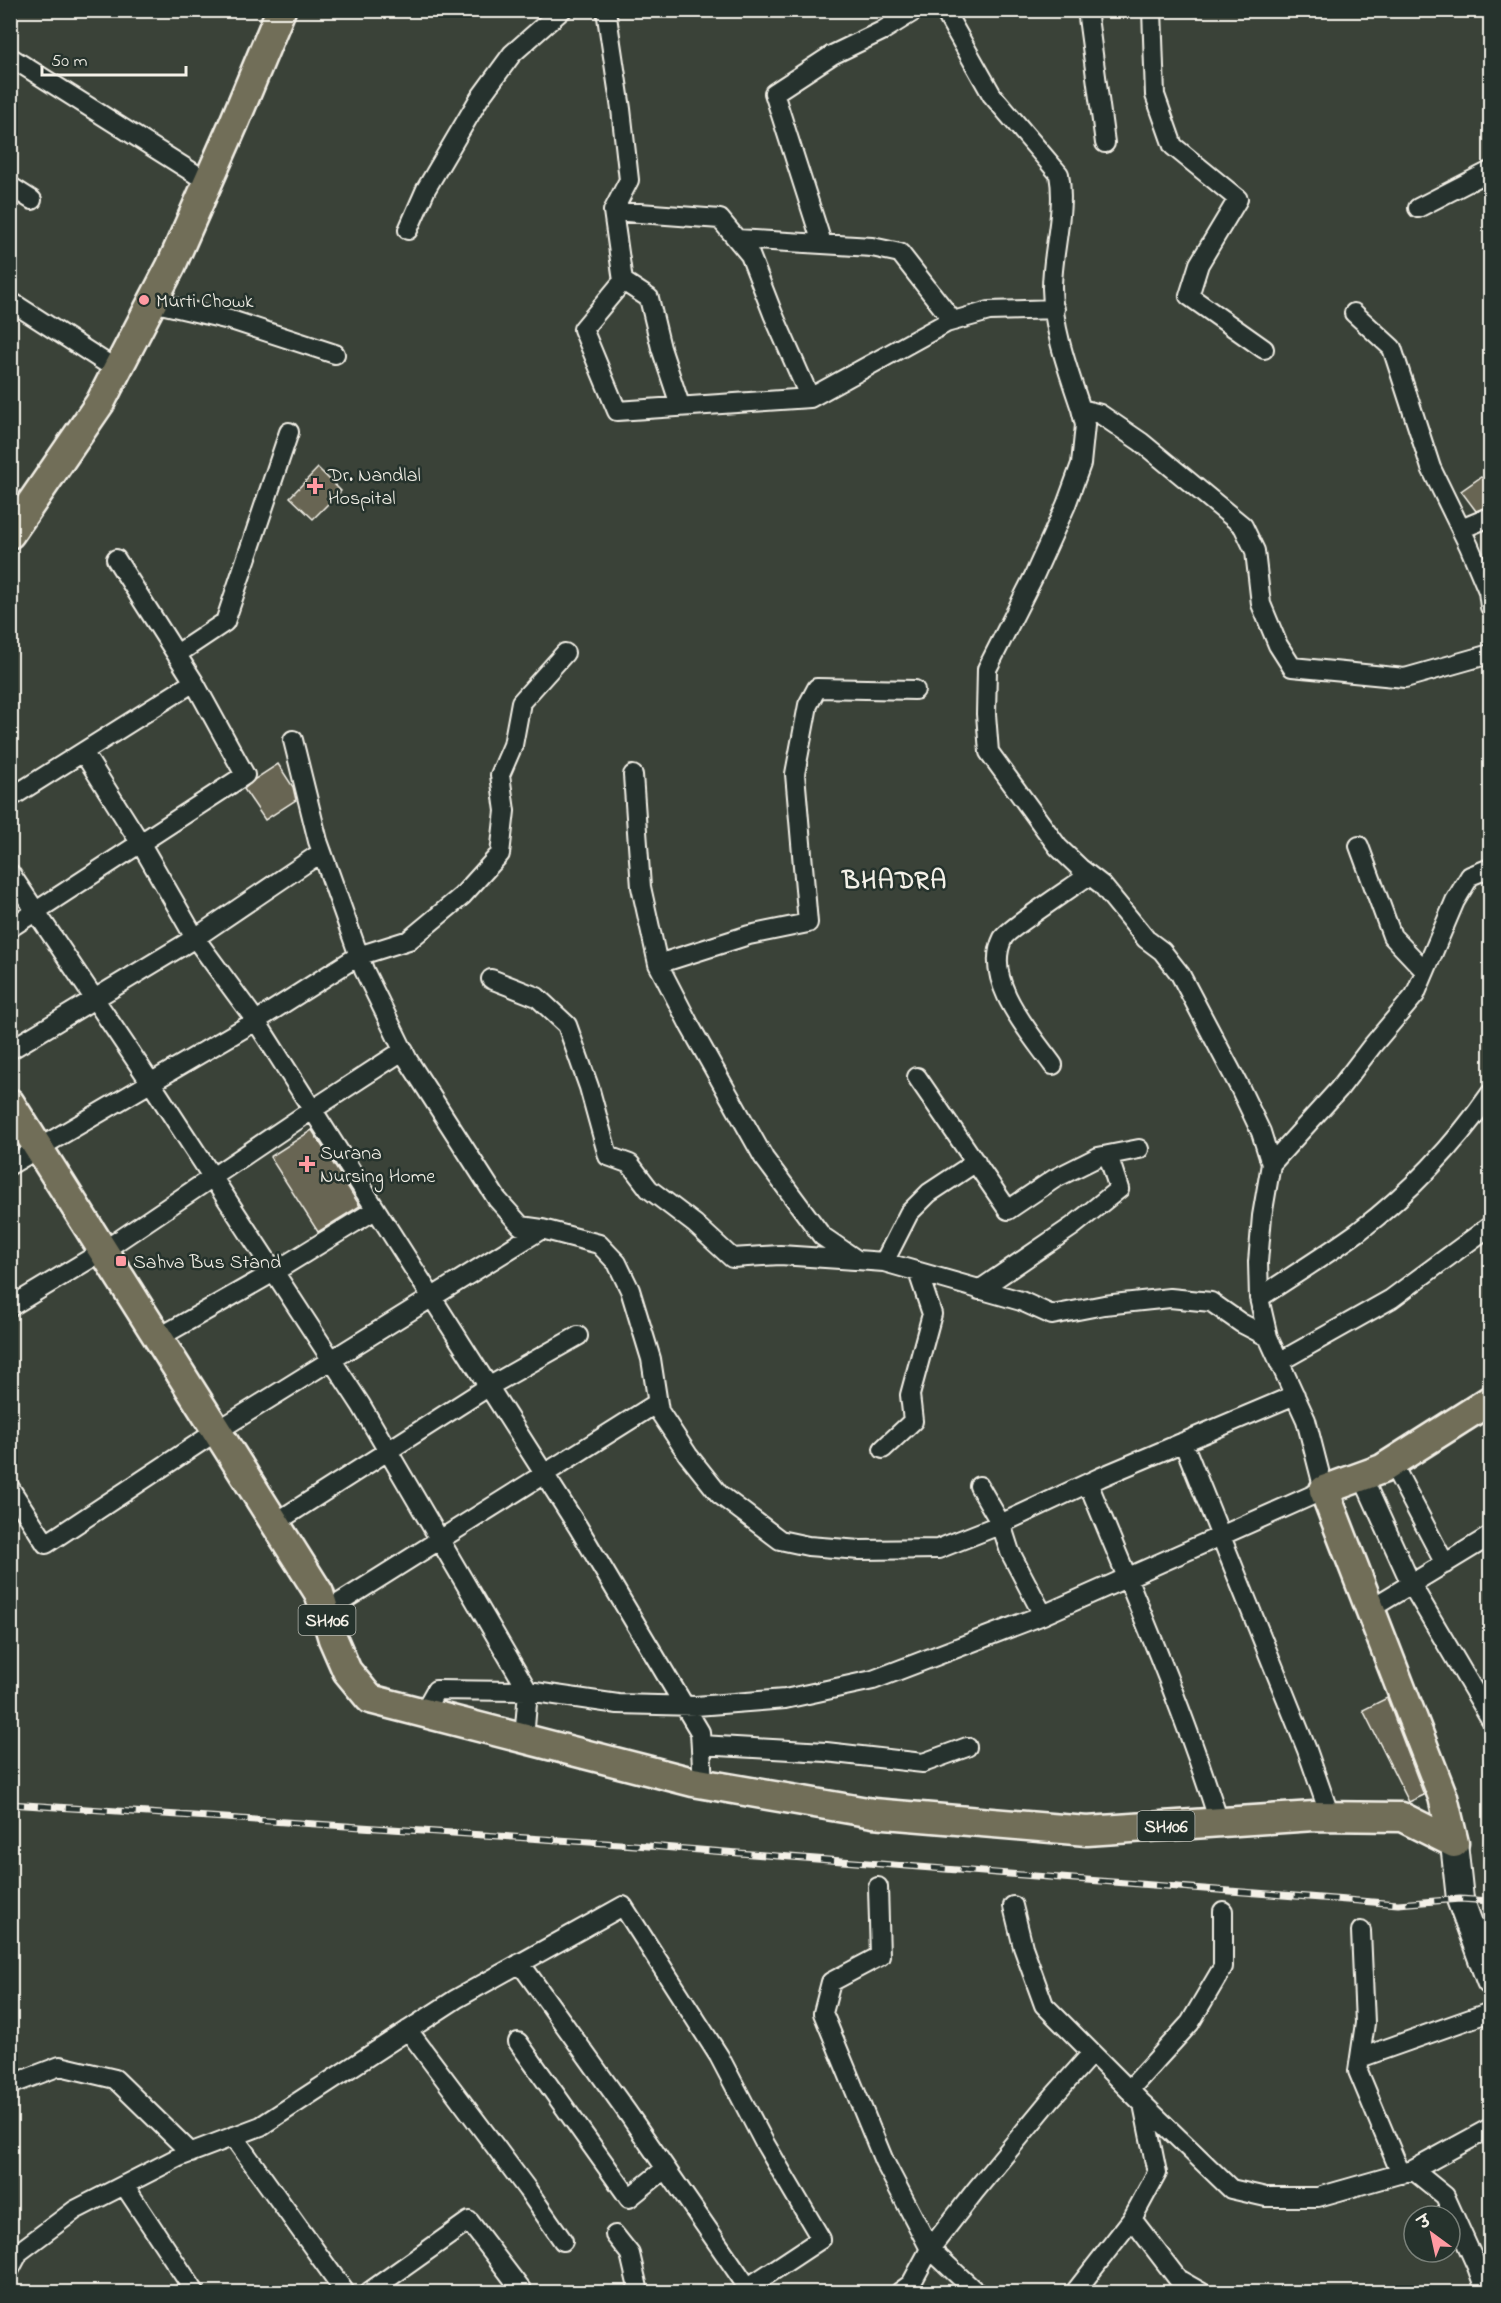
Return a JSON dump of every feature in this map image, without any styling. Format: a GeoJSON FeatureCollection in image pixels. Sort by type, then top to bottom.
{"type":"FeatureCollection","features":[{"type":"Feature","properties":{"kind":"main road"},"geometry":{"type":"LineString","coordinates":[[10,534],[100,403],[171,266],[281,10]]}},
{"type":"Feature","properties":{"kind":"main road","name":"SH106"},"geometry":{"type":"LineString","coordinates":[[10,1103],[319,1593],[333,1639],[347,1671],[370,1699],[703,1784],[873,1813],[1087,1832],[1330,1816],[1402,1817],[1454,1843]]}},
{"type":"Feature","properties":{"kind":"main road"},"geometry":{"type":"LineString","coordinates":[[1490,1400],[1392,1463],[1324,1490],[1443,1797],[1454,1843],[1460,1899],[1491,1981]]}},
{"type":"Feature","properties":{"kind":"street"},"geometry":{"type":"LineString","coordinates":[[408,230],[426,189],[479,99],[512,54],[562,10]]}},
{"type":"Feature","properties":{"kind":"street"},"geometry":{"type":"LineString","coordinates":[[606,10],[629,180],[613,211],[623,281],[583,329],[617,411],[810,398],[953,321],[989,311],[1055,309]]}},
{"type":"Feature","properties":{"kind":"street"},"geometry":{"type":"LineString","coordinates":[[822,243],[774,93],[832,55],[882,31],[916,10]]}},
{"type":"Feature","properties":{"kind":"street"},"geometry":{"type":"LineString","coordinates":[[423,1713],[436,1690],[528,1691],[618,1704],[696,1707],[785,1699],[873,1680],[1042,1615],[1324,1490],[1306,1420],[1268,1337],[1259,1298],[1258,1262],[1262,1216],[1271,1164],[1261,1132],[1180,975],[1162,951],[1146,939],[1102,885],[1058,847],[989,752],[986,714],[987,669],[1034,576],[1066,505],[1081,464],[1085,425],[1061,349],[1052,290],[1054,249],[1062,190],[1059,174],[992,95],[944,10]]}},
{"type":"Feature","properties":{"kind":"street"},"geometry":{"type":"LineString","coordinates":[[1087,10],[1105,143]]}},
{"type":"Feature","properties":{"kind":"street"},"geometry":{"type":"LineString","coordinates":[[1152,10],[1155,95],[1173,146],[1238,199],[1199,264],[1189,296],[1264,350]]}},
{"type":"Feature","properties":{"kind":"street"},"geometry":{"type":"LineString","coordinates":[[10,57],[208,183]]}},
{"type":"Feature","properties":{"kind":"street"},"geometry":{"type":"LineString","coordinates":[[1418,208],[1491,171]]}},
{"type":"Feature","properties":{"kind":"street"},"geometry":{"type":"LineString","coordinates":[[10,186],[32,200]]}},
{"type":"Feature","properties":{"kind":"street"},"geometry":{"type":"LineString","coordinates":[[613,211],[720,219],[750,255],[810,398]]}},
{"type":"Feature","properties":{"kind":"street"},"geometry":{"type":"LineString","coordinates":[[737,239],[872,247],[900,253],[953,321]]}},
{"type":"Feature","properties":{"kind":"street"},"geometry":{"type":"LineString","coordinates":[[623,281],[649,298],[661,348],[680,405]]}},
{"type":"Feature","properties":{"kind":"street"},"geometry":{"type":"LineString","coordinates":[[10,301],[117,370]]}},
{"type":"Feature","properties":{"kind":"street"},"geometry":{"type":"LineString","coordinates":[[152,302],[234,321],[335,354]]}},
{"type":"Feature","properties":{"kind":"street"},"geometry":{"type":"LineString","coordinates":[[1354,313],[1392,348],[1431,468],[1488,591],[1491,607]]}},
{"type":"Feature","properties":{"kind":"street"},"geometry":{"type":"LineString","coordinates":[[1081,409],[1100,414],[1141,442],[1243,526],[1255,551],[1261,604],[1278,645],[1292,667],[1405,678],[1491,654]]}},
{"type":"Feature","properties":{"kind":"street"},"geometry":{"type":"LineString","coordinates":[[177,654],[225,622],[289,432]]}},
{"type":"Feature","properties":{"kind":"street"},"geometry":{"type":"LineString","coordinates":[[1461,529],[1491,517]]}},
{"type":"Feature","properties":{"kind":"street"},"geometry":{"type":"LineString","coordinates":[[10,928],[245,775],[194,682],[116,559]]}},
{"type":"Feature","properties":{"kind":"street"},"geometry":{"type":"LineString","coordinates":[[10,1165],[256,1021],[358,956],[409,940],[462,896],[500,854],[505,811],[500,775],[513,745],[521,702],[565,653]]}},
{"type":"Feature","properties":{"kind":"street"},"geometry":{"type":"LineString","coordinates":[[10,798],[194,682]]}},
{"type":"Feature","properties":{"kind":"street"},"geometry":{"type":"LineString","coordinates":[[658,964],[749,935],[808,923],[795,774],[808,705],[817,688],[915,690]]}},
{"type":"Feature","properties":{"kind":"street"},"geometry":{"type":"LineString","coordinates":[[293,740],[322,852],[363,970],[404,1050],[497,1199],[520,1226],[542,1229],[599,1244],[617,1263],[630,1290],[651,1359],[658,1412],[719,1494],[780,1540],[808,1546],[860,1550],[938,1549],[1001,1524],[1088,1483],[1295,1395]]}},
{"type":"Feature","properties":{"kind":"street"},"geometry":{"type":"LineString","coordinates":[[83,752],[141,844],[195,938],[256,1021],[544,1474],[684,1705],[700,1732],[703,1784]]}},
{"type":"Feature","properties":{"kind":"street"},"geometry":{"type":"LineString","coordinates":[[633,775],[642,887],[658,964],[764,1158],[822,1236],[857,1260]]}},
{"type":"Feature","properties":{"kind":"street"},"geometry":{"type":"LineString","coordinates":[[1359,846],[1392,936],[1425,971]]}},
{"type":"Feature","properties":{"kind":"street"},"geometry":{"type":"LineString","coordinates":[[10,1050],[195,938],[322,852]]}},
{"type":"Feature","properties":{"kind":"street"},"geometry":{"type":"LineString","coordinates":[[1271,1164],[1339,1089],[1415,996],[1455,901],[1470,876],[1491,868]]}},
{"type":"Feature","properties":{"kind":"street"},"geometry":{"type":"LineString","coordinates":[[10,873],[332,1360],[440,1539],[528,1691],[524,1739]]}},
{"type":"Feature","properties":{"kind":"street"},"geometry":{"type":"LineString","coordinates":[[1053,1065],[1018,1017],[1001,982],[998,959],[1004,936],[1089,875]]}},
{"type":"Feature","properties":{"kind":"street"},"geometry":{"type":"LineString","coordinates":[[491,978],[537,997],[567,1025],[589,1087],[608,1156],[630,1164],[650,1189],[695,1224],[732,1258],[780,1255],[884,1262],[1021,1301],[1052,1315],[1104,1305],[1170,1298],[1211,1302],[1241,1323],[1268,1337]]}},
{"type":"Feature","properties":{"kind":"street"},"geometry":{"type":"LineString","coordinates":[[10,1307],[103,1251],[404,1050]]}},
{"type":"Feature","properties":{"kind":"street"},"geometry":{"type":"LineString","coordinates":[[917,1077],[1008,1210],[1054,1179],[1098,1157],[1139,1149]]}},
{"type":"Feature","properties":{"kind":"street"},"geometry":{"type":"LineString","coordinates":[[1259,1298],[1358,1231],[1413,1185],[1472,1120],[1491,1094]]}},
{"type":"Feature","properties":{"kind":"street"},"geometry":{"type":"LineString","coordinates":[[980,1290],[1073,1226],[1119,1189],[1108,1155]]}},
{"type":"Feature","properties":{"kind":"street"},"geometry":{"type":"LineString","coordinates":[[884,1262],[909,1214],[929,1193],[976,1162]]}},
{"type":"Feature","properties":{"kind":"street"},"geometry":{"type":"LineString","coordinates":[[158,1338],[274,1272],[375,1210]]}},
{"type":"Feature","properties":{"kind":"street"},"geometry":{"type":"LineString","coordinates":[[1280,1362],[1391,1299],[1491,1226]]}},
{"type":"Feature","properties":{"kind":"street"},"geometry":{"type":"LineString","coordinates":[[10,1488],[46,1544],[217,1431],[542,1229]]}},
{"type":"Feature","properties":{"kind":"street"},"geometry":{"type":"LineString","coordinates":[[883,1449],[913,1421],[910,1395],[932,1314],[918,1272]]}},
{"type":"Feature","properties":{"kind":"street"},"geometry":{"type":"LineString","coordinates":[[275,1523],[488,1387],[578,1336]]}},
{"type":"Feature","properties":{"kind":"street"},"geometry":{"type":"LineString","coordinates":[[325,1612],[657,1403]]}},
{"type":"Feature","properties":{"kind":"street"},"geometry":{"type":"LineString","coordinates":[[1183,1442],[1308,1750],[1330,1816]]}},
{"type":"Feature","properties":{"kind":"street"},"geometry":{"type":"LineString","coordinates":[[1392,1463],[1445,1564]]}},
{"type":"Feature","properties":{"kind":"street"},"geometry":{"type":"LineString","coordinates":[[1362,1476],[1412,1584],[1491,1718]]}},
{"type":"Feature","properties":{"kind":"street"},"geometry":{"type":"LineString","coordinates":[[1088,1483],[1208,1786],[1219,1822]]}},
{"type":"Feature","properties":{"kind":"street"},"geometry":{"type":"LineString","coordinates":[[979,1486],[1001,1524],[1010,1552],[1042,1615]]}},
{"type":"Feature","properties":{"kind":"street"},"geometry":{"type":"LineString","coordinates":[[1370,1608],[1488,1542]]}},
{"type":"Feature","properties":{"kind":"street"},"geometry":{"type":"LineString","coordinates":[[701,1744],[826,1752],[923,1763],[968,1747]]}},
{"type":"Feature","properties":{"kind":"street"},"geometry":{"type":"LineString","coordinates":[[878,1887],[880,1956],[831,1982],[823,2013],[884,2161],[930,2249],[976,2292]]}},
{"type":"Feature","properties":{"kind":"street"},"geometry":{"type":"LineString","coordinates":[[10,2269],[19,2252],[75,2210],[191,2153],[261,2126],[456,1999],[520,1963],[623,1906],[719,2056],[764,2142],[821,2239],[749,2290],[520,1963]]}},
{"type":"Feature","properties":{"kind":"street"},"geometry":{"type":"LineString","coordinates":[[1013,1906],[1023,1947],[1044,2005],[1231,2189],[1266,2197],[1318,2197],[1407,2172],[1491,2128]]}},
{"type":"Feature","properties":{"kind":"street"},"geometry":{"type":"LineString","coordinates":[[1129,2090],[1190,2023],[1223,1967],[1223,1911]]}},
{"type":"Feature","properties":{"kind":"street"},"geometry":{"type":"LineString","coordinates":[[1361,1931],[1365,2023],[1358,2071],[1407,2172],[1445,2196],[1486,2292]]}},
{"type":"Feature","properties":{"kind":"street"},"geometry":{"type":"LineString","coordinates":[[1360,2058],[1491,2012]]}},
{"type":"Feature","properties":{"kind":"street"},"geometry":{"type":"LineString","coordinates":[[408,2030],[520,2179],[563,2241]]}},
{"type":"Feature","properties":{"kind":"street"},"geometry":{"type":"LineString","coordinates":[[518,2042],[629,2198],[665,2169]]}},
{"type":"Feature","properties":{"kind":"street"},"geometry":{"type":"LineString","coordinates":[[900,2292],[911,2284],[930,2249],[1051,2099],[1092,2053]]}},
{"type":"Feature","properties":{"kind":"street"},"geometry":{"type":"LineString","coordinates":[[10,2085],[60,2066],[115,2079],[191,2153]]}},
{"type":"Feature","properties":{"kind":"street"},"geometry":{"type":"LineString","coordinates":[[1075,2292],[1132,2219],[1156,2173],[1143,2104]]}},
{"type":"Feature","properties":{"kind":"street"},"geometry":{"type":"LineString","coordinates":[[233,2136],[345,2292]]}},
{"type":"Feature","properties":{"kind":"street"},"geometry":{"type":"LineString","coordinates":[[124,2186],[195,2292]]}},
{"type":"Feature","properties":{"kind":"street"},"geometry":{"type":"LineString","coordinates":[[1132,2219],[1178,2279],[1201,2292]]}},
{"type":"Feature","properties":{"kind":"street"},"geometry":{"type":"LineString","coordinates":[[369,2292],[469,2221],[523,2292]]}},
{"type":"Feature","properties":{"kind":"street"},"geometry":{"type":"LineString","coordinates":[[615,2235],[630,2254],[639,2292]]}},
{"type":"Feature","properties":{"kind":"building"},"geometry":{"type":"Polygon","coordinates":[[[318,468],[341,491],[313,519],[290,497],[318,468]]]}},
{"type":"Feature","properties":{"kind":"building"},"geometry":{"type":"Polygon","coordinates":[[[1481,477],[1491,485],[1491,505],[1476,511],[1461,491],[1481,477]]]}},
{"type":"Feature","properties":{"kind":"building"},"geometry":{"type":"Polygon","coordinates":[[[278,764],[293,787],[296,800],[265,820],[244,789],[278,764]]]}},
{"type":"Feature","properties":{"kind":"building"},"geometry":{"type":"Polygon","coordinates":[[[312,1130],[360,1206],[318,1232],[270,1157],[312,1130]]]}},
{"type":"Feature","properties":{"kind":"building"},"geometry":{"type":"Polygon","coordinates":[[[1387,1698],[1424,1795],[1409,1802],[1363,1710],[1387,1698]]]}},
{"type":"Feature","properties":{"kind":"railway"},"geometry":{"type":"LineString","coordinates":[[10,1804],[635,1845],[1398,1904],[1460,1899],[1490,1901]]}},
{"type":"Feature","properties":{"kind":"place","name":"Murti Chowk"},"geometry":{"type":"Point","coordinates":[144,300]}},
{"type":"Feature","properties":{"kind":"place","name":"Dr. Nandlal Hospital"},"geometry":{"type":"Point","coordinates":[315,486]}},
{"type":"Feature","properties":{"kind":"place","name":"Surana Nursing Home"},"geometry":{"type":"Point","coordinates":[307,1164]}},
{"type":"Feature","properties":{"kind":"place","name":"Sahva Bus Stand"},"geometry":{"type":"Point","coordinates":[121,1261]}},
{"type":"Feature","properties":{"kind":"district","name":"BHADRA"},"geometry":{"type":"Point","coordinates":[895,879]}}]}
